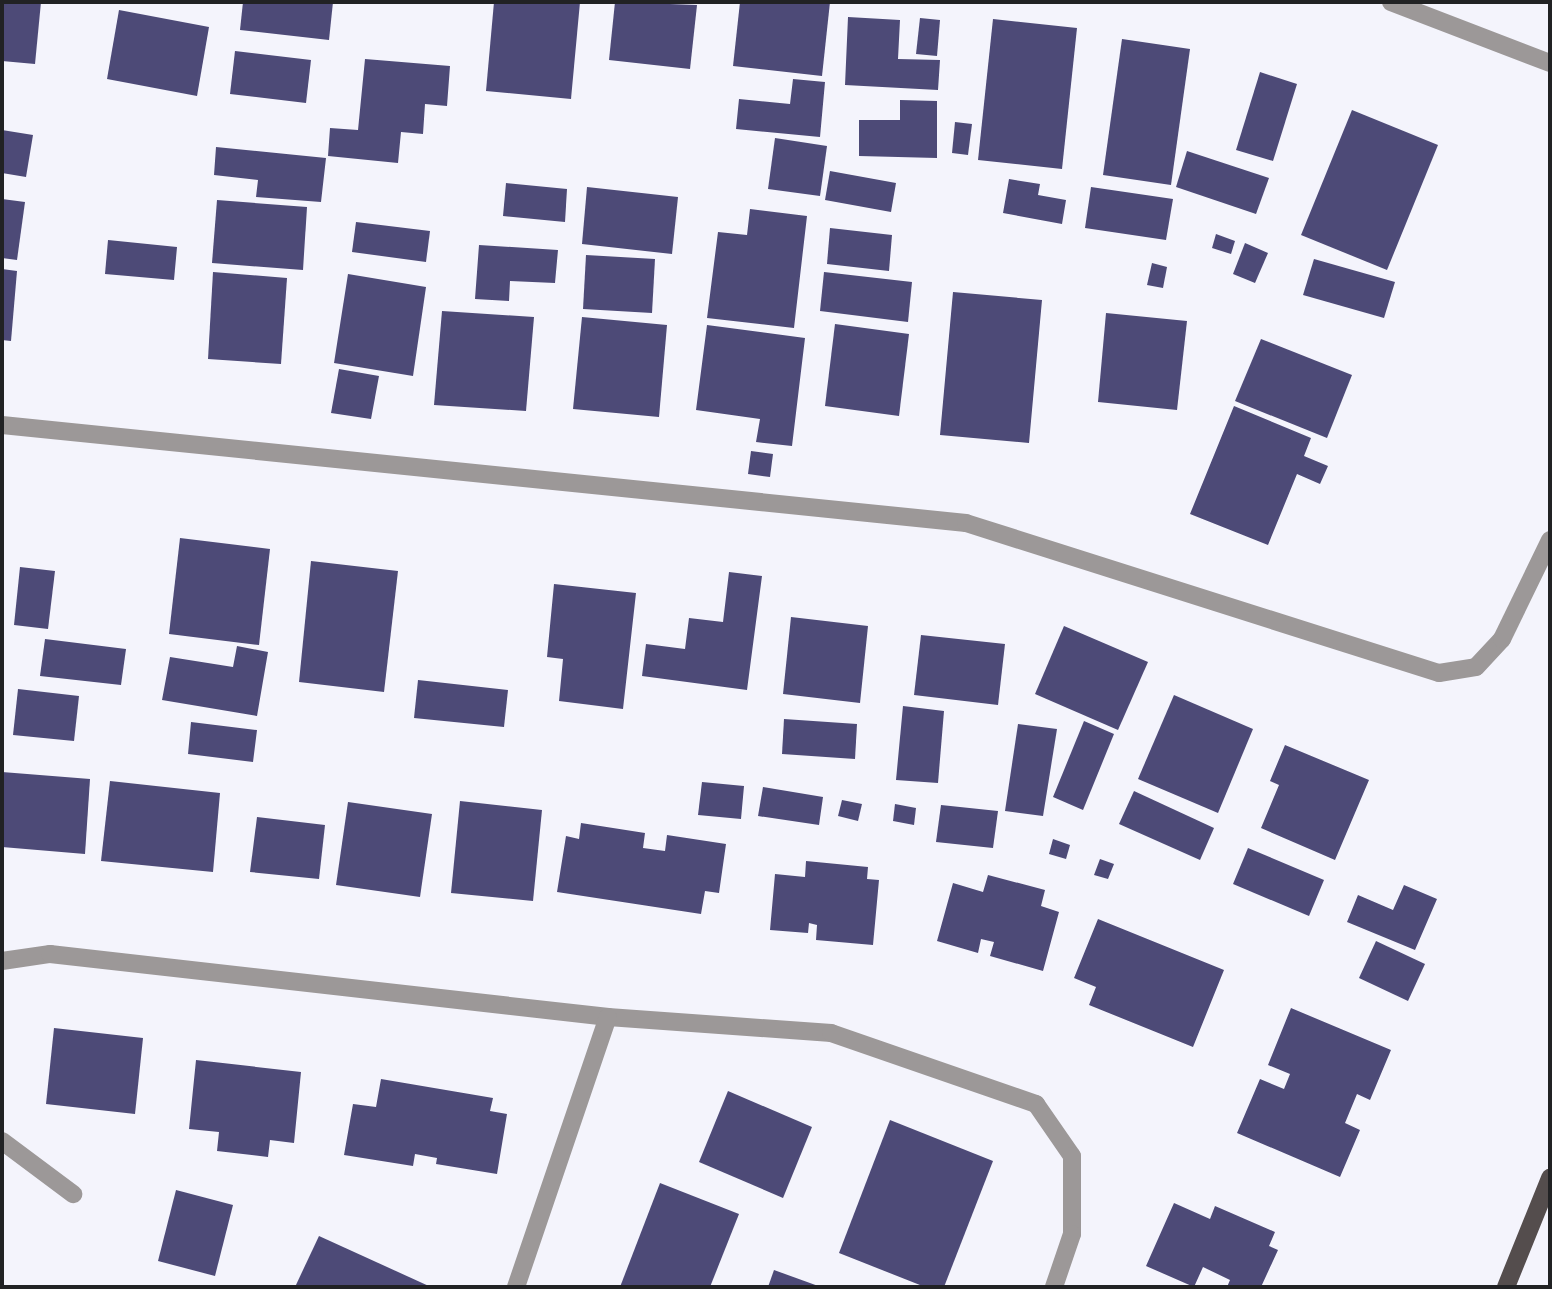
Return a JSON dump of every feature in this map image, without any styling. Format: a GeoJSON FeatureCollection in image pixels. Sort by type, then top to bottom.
{"type":"FeatureCollection","features":[{"type":"Feature","properties":{"kind":"main road"},"geometry":{"type":"LineString","coordinates":[[1506,1287],[1550,1178]]}},
{"type":"Feature","properties":{"kind":"street"},"geometry":{"type":"LineString","coordinates":[[1391,2],[1550,63]]}},
{"type":"Feature","properties":{"kind":"street"},"geometry":{"type":"LineString","coordinates":[[2,425],[965,523],[1439,673],[1476,667],[1502,639],[1550,540]]}},
{"type":"Feature","properties":{"kind":"street"},"geometry":{"type":"LineString","coordinates":[[2,961],[50,954],[608,1017],[831,1033],[1036,1104],[1072,1156],[1072,1234],[1054,1287]]}},
{"type":"Feature","properties":{"kind":"street"},"geometry":{"type":"LineString","coordinates":[[516,1287],[608,1017]]}},
{"type":"Feature","properties":{"kind":"street"},"geometry":{"type":"LineString","coordinates":[[2,1141],[73,1194]]}},
{"type":"Feature","properties":{"kind":"building"},"geometry":{"type":"Polygon","coordinates":[[[2,2],[41,2],[35,64],[2,61],[2,2]]]}},
{"type":"Feature","properties":{"kind":"building"},"geometry":{"type":"Polygon","coordinates":[[[243,2],[333,2],[329,40],[240,30],[243,2]]]}},
{"type":"Feature","properties":{"kind":"building"},"geometry":{"type":"Polygon","coordinates":[[[494,2],[580,2],[571,99],[486,91],[494,2]]]}},
{"type":"Feature","properties":{"kind":"building"},"geometry":{"type":"Polygon","coordinates":[[[615,2],[697,5],[690,69],[609,60],[615,2]]]}},
{"type":"Feature","properties":{"kind":"building"},"geometry":{"type":"Polygon","coordinates":[[[740,2],[830,2],[822,76],[733,66],[740,2]]]}},
{"type":"Feature","properties":{"kind":"building"},"geometry":{"type":"Polygon","coordinates":[[[119,10],[209,27],[197,96],[107,79],[119,10]]]}},
{"type":"Feature","properties":{"kind":"building"},"geometry":{"type":"Polygon","coordinates":[[[848,17],[900,20],[898,59],[940,60],[938,90],[845,85],[848,17]]]}},
{"type":"Feature","properties":{"kind":"building"},"geometry":{"type":"Polygon","coordinates":[[[920,18],[940,20],[937,56],[916,54],[920,18]]]}},
{"type":"Feature","properties":{"kind":"building"},"geometry":{"type":"Polygon","coordinates":[[[993,19],[1077,28],[1062,169],[978,160],[993,19]]]}},
{"type":"Feature","properties":{"kind":"building"},"geometry":{"type":"Polygon","coordinates":[[[1122,39],[1190,49],[1171,185],[1103,175],[1122,39]]]}},
{"type":"Feature","properties":{"kind":"building"},"geometry":{"type":"Polygon","coordinates":[[[235,51],[311,60],[306,103],[230,94],[235,51]]]}},
{"type":"Feature","properties":{"kind":"building"},"geometry":{"type":"Polygon","coordinates":[[[365,59],[450,66],[447,106],[425,104],[423,134],[401,132],[398,163],[328,156],[330,128],[358,130],[365,59]]]}},
{"type":"Feature","properties":{"kind":"building"},"geometry":{"type":"Polygon","coordinates":[[[1260,72],[1297,84],[1273,161],[1236,150],[1260,72]]]}},
{"type":"Feature","properties":{"kind":"building"},"geometry":{"type":"Polygon","coordinates":[[[793,79],[825,82],[820,137],[736,129],[739,99],[790,104],[793,79]]]}},
{"type":"Feature","properties":{"kind":"building"},"geometry":{"type":"Polygon","coordinates":[[[900,100],[937,101],[937,158],[859,156],[859,120],[900,120],[900,100]]]}},
{"type":"Feature","properties":{"kind":"building"},"geometry":{"type":"Polygon","coordinates":[[[1352,110],[1438,145],[1387,270],[1301,235],[1352,110]]]}},
{"type":"Feature","properties":{"kind":"building"},"geometry":{"type":"Polygon","coordinates":[[[955,122],[972,124],[968,155],[952,153],[955,122]]]}},
{"type":"Feature","properties":{"kind":"building"},"geometry":{"type":"Polygon","coordinates":[[[2,130],[33,135],[26,177],[2,173],[2,130]]]}},
{"type":"Feature","properties":{"kind":"building"},"geometry":{"type":"Polygon","coordinates":[[[775,138],[827,146],[820,196],[768,189],[775,138]]]}},
{"type":"Feature","properties":{"kind":"building"},"geometry":{"type":"Polygon","coordinates":[[[216,147],[326,158],[321,202],[256,197],[258,180],[214,175],[216,147]]]}},
{"type":"Feature","properties":{"kind":"building"},"geometry":{"type":"Polygon","coordinates":[[[1187,151],[1269,178],[1256,214],[1176,187],[1187,151]]]}},
{"type":"Feature","properties":{"kind":"building"},"geometry":{"type":"Polygon","coordinates":[[[830,171],[896,183],[891,212],[825,200],[830,171]]]}},
{"type":"Feature","properties":{"kind":"building"},"geometry":{"type":"Polygon","coordinates":[[[1009,179],[1040,184],[1038,195],[1066,200],[1062,224],[1003,213],[1009,179]]]}},
{"type":"Feature","properties":{"kind":"building"},"geometry":{"type":"Polygon","coordinates":[[[506,183],[567,189],[565,222],[503,216],[506,183]]]}},
{"type":"Feature","properties":{"kind":"building"},"geometry":{"type":"Polygon","coordinates":[[[587,187],[678,197],[672,254],[582,244],[587,187]]]}},
{"type":"Feature","properties":{"kind":"building"},"geometry":{"type":"Polygon","coordinates":[[[1091,187],[1173,199],[1166,240],[1085,228],[1091,187]]]}},
{"type":"Feature","properties":{"kind":"building"},"geometry":{"type":"Polygon","coordinates":[[[2,199],[25,202],[17,260],[2,258],[2,199]]]}},
{"type":"Feature","properties":{"kind":"building"},"geometry":{"type":"Polygon","coordinates":[[[217,200],[307,207],[303,270],[212,263],[217,200]]]}},
{"type":"Feature","properties":{"kind":"building"},"geometry":{"type":"Polygon","coordinates":[[[750,209],[807,216],[794,328],[707,318],[718,232],[747,235],[750,209]]]}},
{"type":"Feature","properties":{"kind":"building"},"geometry":{"type":"Polygon","coordinates":[[[356,222],[430,231],[426,262],[352,252],[356,222]]]}},
{"type":"Feature","properties":{"kind":"building"},"geometry":{"type":"Polygon","coordinates":[[[830,228],[892,235],[889,271],[827,264],[830,228]]]}},
{"type":"Feature","properties":{"kind":"building"},"geometry":{"type":"Polygon","coordinates":[[[1216,234],[1235,241],[1231,254],[1212,248],[1216,234]]]}},
{"type":"Feature","properties":{"kind":"building"},"geometry":{"type":"Polygon","coordinates":[[[108,240],[177,247],[174,280],[105,274],[108,240]]]}},
{"type":"Feature","properties":{"kind":"building"},"geometry":{"type":"Polygon","coordinates":[[[1245,243],[1268,253],[1255,283],[1233,274],[1245,243]]]}},
{"type":"Feature","properties":{"kind":"building"},"geometry":{"type":"Polygon","coordinates":[[[479,245],[558,250],[555,283],[510,281],[509,301],[475,299],[479,245]]]}},
{"type":"Feature","properties":{"kind":"building"},"geometry":{"type":"Polygon","coordinates":[[[586,255],[655,259],[652,313],[583,309],[586,255]]]}},
{"type":"Feature","properties":{"kind":"building"},"geometry":{"type":"Polygon","coordinates":[[[1314,259],[1395,282],[1384,318],[1303,295],[1314,259]]]}},
{"type":"Feature","properties":{"kind":"building"},"geometry":{"type":"Polygon","coordinates":[[[1152,263],[1167,267],[1163,288],[1147,285],[1152,263]]]}},
{"type":"Feature","properties":{"kind":"building"},"geometry":{"type":"Polygon","coordinates":[[[2,269],[17,271],[11,341],[2,340],[2,269]]]}},
{"type":"Feature","properties":{"kind":"building"},"geometry":{"type":"Polygon","coordinates":[[[213,272],[287,278],[281,364],[208,359],[213,272]]]}},
{"type":"Feature","properties":{"kind":"building"},"geometry":{"type":"Polygon","coordinates":[[[824,272],[912,282],[908,322],[820,311],[824,272]]]}},
{"type":"Feature","properties":{"kind":"building"},"geometry":{"type":"Polygon","coordinates":[[[348,274],[426,287],[413,376],[334,363],[348,274]]]}},
{"type":"Feature","properties":{"kind":"building"},"geometry":{"type":"Polygon","coordinates":[[[953,292],[1042,300],[1029,443],[940,435],[953,292]]]}},
{"type":"Feature","properties":{"kind":"building"},"geometry":{"type":"Polygon","coordinates":[[[442,311],[534,317],[526,411],[434,405],[442,311]]]}},
{"type":"Feature","properties":{"kind":"building"},"geometry":{"type":"Polygon","coordinates":[[[1106,313],[1187,321],[1177,410],[1098,402],[1106,313]]]}},
{"type":"Feature","properties":{"kind":"building"},"geometry":{"type":"Polygon","coordinates":[[[582,317],[667,325],[659,417],[573,409],[582,317]]]}},
{"type":"Feature","properties":{"kind":"building"},"geometry":{"type":"Polygon","coordinates":[[[835,324],[909,334],[899,416],[825,406],[835,324]]]}},
{"type":"Feature","properties":{"kind":"building"},"geometry":{"type":"Polygon","coordinates":[[[707,325],[805,338],[792,446],[756,442],[760,419],[696,410],[707,325]]]}},
{"type":"Feature","properties":{"kind":"building"},"geometry":{"type":"Polygon","coordinates":[[[1261,339],[1352,375],[1327,438],[1235,401],[1261,339]]]}},
{"type":"Feature","properties":{"kind":"building"},"geometry":{"type":"Polygon","coordinates":[[[339,369],[379,376],[371,419],[331,413],[339,369]]]}},
{"type":"Feature","properties":{"kind":"building"},"geometry":{"type":"Polygon","coordinates":[[[1234,406],[1311,438],[1304,456],[1328,466],[1320,484],[1297,474],[1268,545],[1190,514],[1234,406]]]}},
{"type":"Feature","properties":{"kind":"building"},"geometry":{"type":"Polygon","coordinates":[[[751,451],[773,454],[770,477],[748,474],[751,451]]]}},
{"type":"Feature","properties":{"kind":"building"},"geometry":{"type":"Polygon","coordinates":[[[180,538],[270,549],[259,645],[169,634],[180,538]]]}},
{"type":"Feature","properties":{"kind":"building"},"geometry":{"type":"Polygon","coordinates":[[[311,561],[398,571],[384,692],[299,682],[311,561]]]}},
{"type":"Feature","properties":{"kind":"building"},"geometry":{"type":"Polygon","coordinates":[[[20,567],[55,571],[48,629],[14,625],[20,567]]]}},
{"type":"Feature","properties":{"kind":"building"},"geometry":{"type":"Polygon","coordinates":[[[729,572],[762,576],[747,690],[642,676],[646,644],[685,649],[689,618],[723,622],[729,572]]]}},
{"type":"Feature","properties":{"kind":"building"},"geometry":{"type":"Polygon","coordinates":[[[554,584],[636,593],[623,709],[559,701],[563,659],[547,657],[554,584]]]}},
{"type":"Feature","properties":{"kind":"building"},"geometry":{"type":"Polygon","coordinates":[[[791,617],[868,626],[860,703],[783,694],[791,617]]]}},
{"type":"Feature","properties":{"kind":"building"},"geometry":{"type":"Polygon","coordinates":[[[1064,626],[1148,662],[1118,730],[1035,694],[1064,626]]]}},
{"type":"Feature","properties":{"kind":"building"},"geometry":{"type":"Polygon","coordinates":[[[921,635],[1005,644],[998,705],[914,695],[921,635]]]}},
{"type":"Feature","properties":{"kind":"building"},"geometry":{"type":"Polygon","coordinates":[[[45,639],[126,649],[121,685],[40,676],[45,639]]]}},
{"type":"Feature","properties":{"kind":"building"},"geometry":{"type":"Polygon","coordinates":[[[237,646],[268,652],[257,716],[162,700],[170,657],[233,667],[237,646]]]}},
{"type":"Feature","properties":{"kind":"building"},"geometry":{"type":"Polygon","coordinates":[[[418,680],[508,690],[504,727],[414,718],[418,680]]]}},
{"type":"Feature","properties":{"kind":"building"},"geometry":{"type":"Polygon","coordinates":[[[18,689],[79,696],[74,741],[13,735],[18,689]]]}},
{"type":"Feature","properties":{"kind":"building"},"geometry":{"type":"Polygon","coordinates":[[[1174,695],[1253,729],[1218,813],[1138,779],[1174,695]]]}},
{"type":"Feature","properties":{"kind":"building"},"geometry":{"type":"Polygon","coordinates":[[[903,706],[944,711],[938,783],[896,780],[903,706]]]}},
{"type":"Feature","properties":{"kind":"building"},"geometry":{"type":"Polygon","coordinates":[[[784,719],[857,724],[855,759],[782,754],[784,719]]]}},
{"type":"Feature","properties":{"kind":"building"},"geometry":{"type":"Polygon","coordinates":[[[1084,721],[1114,734],[1083,810],[1053,797],[1084,721]]]}},
{"type":"Feature","properties":{"kind":"building"},"geometry":{"type":"Polygon","coordinates":[[[191,722],[257,730],[253,762],[188,754],[191,722]]]}},
{"type":"Feature","properties":{"kind":"building"},"geometry":{"type":"Polygon","coordinates":[[[1018,724],[1057,729],[1043,816],[1005,811],[1018,724]]]}},
{"type":"Feature","properties":{"kind":"building"},"geometry":{"type":"Polygon","coordinates":[[[1285,745],[1369,780],[1335,860],[1261,828],[1279,785],[1270,781],[1285,745]]]}},
{"type":"Feature","properties":{"kind":"building"},"geometry":{"type":"Polygon","coordinates":[[[2,772],[90,779],[85,854],[2,847],[2,772]]]}},
{"type":"Feature","properties":{"kind":"building"},"geometry":{"type":"Polygon","coordinates":[[[110,781],[220,793],[213,872],[101,861],[110,781]]]}},
{"type":"Feature","properties":{"kind":"building"},"geometry":{"type":"Polygon","coordinates":[[[702,782],[744,786],[741,819],[698,815],[702,782]]]}},
{"type":"Feature","properties":{"kind":"building"},"geometry":{"type":"Polygon","coordinates":[[[763,787],[823,797],[819,825],[758,816],[763,787]]]}},
{"type":"Feature","properties":{"kind":"building"},"geometry":{"type":"Polygon","coordinates":[[[1134,791],[1214,828],[1200,860],[1119,824],[1134,791]]]}},
{"type":"Feature","properties":{"kind":"building"},"geometry":{"type":"Polygon","coordinates":[[[842,800],[862,804],[858,821],[838,816],[842,800]]]}},
{"type":"Feature","properties":{"kind":"building"},"geometry":{"type":"Polygon","coordinates":[[[460,801],[542,810],[533,901],[451,893],[460,801]]]}},
{"type":"Feature","properties":{"kind":"building"},"geometry":{"type":"Polygon","coordinates":[[[348,802],[432,814],[420,897],[336,885],[348,802]]]}},
{"type":"Feature","properties":{"kind":"building"},"geometry":{"type":"Polygon","coordinates":[[[895,804],[916,808],[914,825],[893,821],[895,804]]]}},
{"type":"Feature","properties":{"kind":"building"},"geometry":{"type":"Polygon","coordinates":[[[941,805],[998,811],[993,848],[936,842],[941,805]]]}},
{"type":"Feature","properties":{"kind":"building"},"geometry":{"type":"Polygon","coordinates":[[[257,817],[325,825],[319,879],[250,872],[257,817]]]}},
{"type":"Feature","properties":{"kind":"building"},"geometry":{"type":"Polygon","coordinates":[[[581,823],[645,833],[643,848],[665,851],[667,835],[726,844],[719,893],[705,891],[701,914],[557,892],[566,836],[579,839],[581,823]]]}},
{"type":"Feature","properties":{"kind":"building"},"geometry":{"type":"Polygon","coordinates":[[[1053,839],[1070,845],[1066,859],[1049,854],[1053,839]]]}},
{"type":"Feature","properties":{"kind":"building"},"geometry":{"type":"Polygon","coordinates":[[[1248,848],[1324,880],[1309,916],[1233,884],[1248,848]]]}},
{"type":"Feature","properties":{"kind":"building"},"geometry":{"type":"Polygon","coordinates":[[[1100,859],[1114,864],[1108,879],[1094,875],[1100,859]]]}},
{"type":"Feature","properties":{"kind":"building"},"geometry":{"type":"Polygon","coordinates":[[[806,861],[868,867],[867,879],[879,880],[873,945],[816,940],[817,925],[809,923],[808,933],[770,930],[775,874],[805,877],[806,861]]]}},
{"type":"Feature","properties":{"kind":"building"},"geometry":{"type":"Polygon","coordinates":[[[988,875],[1045,890],[1041,906],[1059,912],[1043,971],[990,956],[994,942],[981,939],[978,953],[937,941],[953,883],[983,892],[988,875]]]}},
{"type":"Feature","properties":{"kind":"building"},"geometry":{"type":"Polygon","coordinates":[[[1404,885],[1437,899],[1415,950],[1347,922],[1358,895],[1393,910],[1404,885]]]}},
{"type":"Feature","properties":{"kind":"building"},"geometry":{"type":"Polygon","coordinates":[[[1098,919],[1224,970],[1193,1047],[1089,1005],[1096,987],[1074,978],[1098,919]]]}},
{"type":"Feature","properties":{"kind":"building"},"geometry":{"type":"Polygon","coordinates":[[[1376,941],[1425,964],[1408,1001],[1359,978],[1376,941]]]}},
{"type":"Feature","properties":{"kind":"building"},"geometry":{"type":"Polygon","coordinates":[[[1291,1008],[1391,1050],[1370,1100],[1357,1094],[1345,1123],[1360,1130],[1340,1177],[1237,1133],[1260,1079],[1284,1089],[1290,1074],[1268,1065],[1291,1008]]]}},
{"type":"Feature","properties":{"kind":"building"},"geometry":{"type":"Polygon","coordinates":[[[54,1028],[143,1038],[135,1114],[46,1104],[54,1028]]]}},
{"type":"Feature","properties":{"kind":"building"},"geometry":{"type":"Polygon","coordinates":[[[196,1060],[301,1072],[294,1143],[270,1140],[268,1157],[217,1151],[219,1132],[189,1129],[196,1060]]]}},
{"type":"Feature","properties":{"kind":"building"},"geometry":{"type":"Polygon","coordinates":[[[381,1079],[493,1098],[490,1111],[507,1114],[497,1174],[436,1164],[437,1158],[415,1154],[413,1166],[344,1155],[353,1104],[376,1107],[381,1079]]]}},
{"type":"Feature","properties":{"kind":"building"},"geometry":{"type":"Polygon","coordinates":[[[728,1091],[812,1127],[783,1198],[699,1162],[728,1091]]]}},
{"type":"Feature","properties":{"kind":"building"},"geometry":{"type":"Polygon","coordinates":[[[890,1120],[993,1161],[944,1287],[925,1287],[839,1253],[890,1120]]]}},
{"type":"Feature","properties":{"kind":"building"},"geometry":{"type":"Polygon","coordinates":[[[660,1183],[739,1214],[710,1287],[620,1287],[660,1183]]]}},
{"type":"Feature","properties":{"kind":"building"},"geometry":{"type":"Polygon","coordinates":[[[176,1190],[233,1205],[215,1276],[158,1261],[176,1190]]]}},
{"type":"Feature","properties":{"kind":"building"},"geometry":{"type":"Polygon","coordinates":[[[1174,1203],[1210,1219],[1215,1206],[1275,1232],[1269,1246],[1278,1250],[1261,1287],[1227,1287],[1230,1280],[1203,1267],[1194,1287],[1146,1266],[1174,1203]]]}},
{"type":"Feature","properties":{"kind":"building"},"geometry":{"type":"Polygon","coordinates":[[[319,1236],[431,1287],[295,1287],[319,1236]]]}},
{"type":"Feature","properties":{"kind":"building"},"geometry":{"type":"Polygon","coordinates":[[[774,1270],[821,1287],[768,1287],[774,1270]]]}}]}
